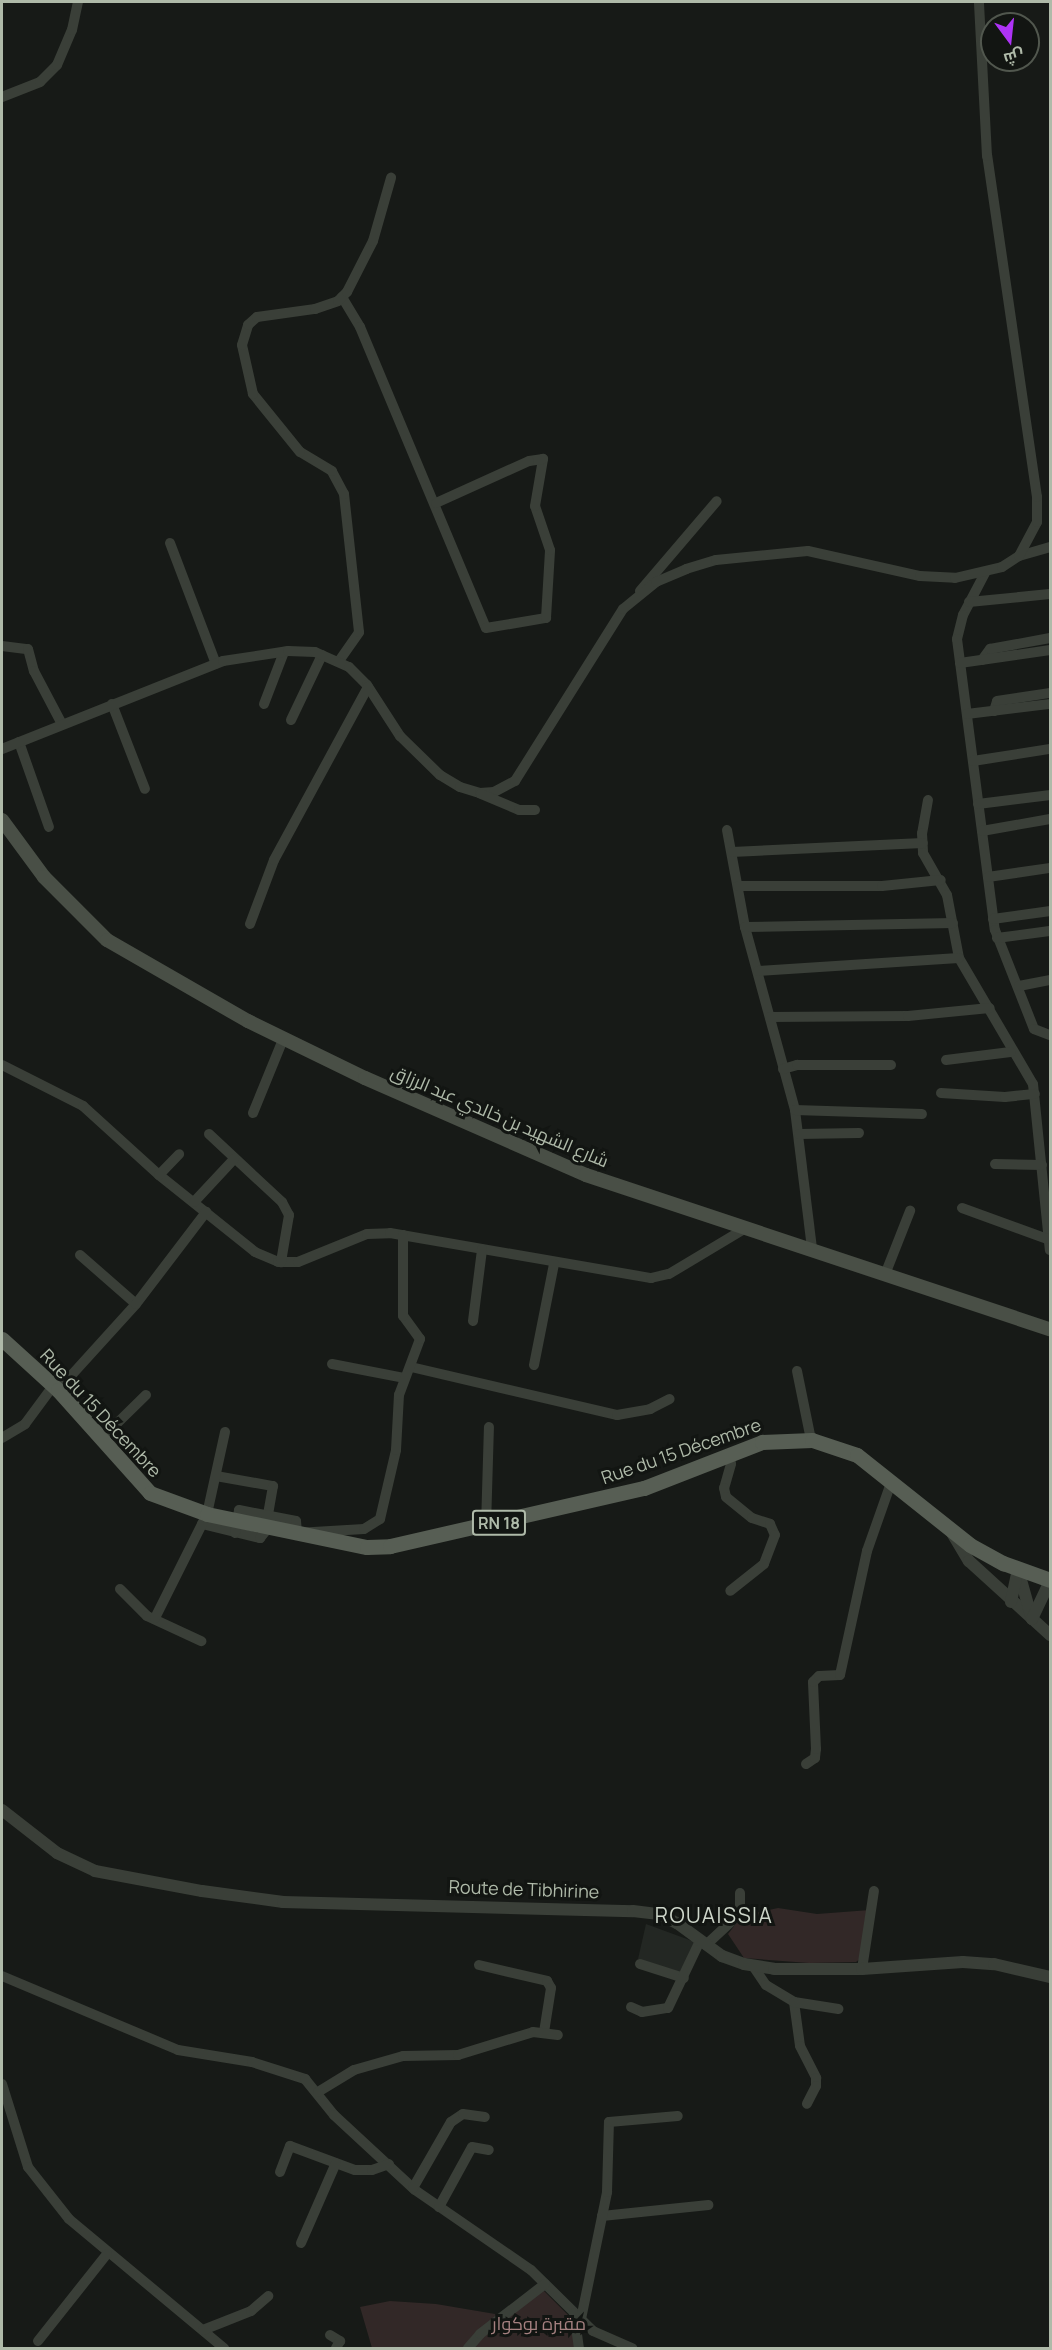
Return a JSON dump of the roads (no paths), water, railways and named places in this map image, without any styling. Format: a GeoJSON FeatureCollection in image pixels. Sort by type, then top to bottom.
{"type":"FeatureCollection","features":[{"type":"Feature","properties":{"kind":"main road","name":"شارع الشهيد بن خالدي عبد الرزاق"},"geometry":{"type":"LineString","coordinates":[[2,820],[44,878],[107,940],[149,968],[365,1078],[586,1175],[885,1272],[1050,1329]]}},
{"type":"Feature","properties":{"kind":"main road","name":"Rue du 15 Décembre"},"geometry":{"type":"LineString","coordinates":[[2,1339],[55,1388],[150,1493],[205,1519],[236,1527],[268,1520],[297,1533],[367,1547],[390,1546],[486,1526],[644,1488],[762,1442],[811,1440],[857,1455],[950,1530],[1018,1569],[1050,1581]]}},
{"type":"Feature","properties":{"kind":"street"},"geometry":{"type":"LineString","coordinates":[[2,97],[40,82],[57,65],[72,30],[78,2]]}},
{"type":"Feature","properties":{"kind":"street"},"geometry":{"type":"LineString","coordinates":[[979,2],[987,156],[1037,497],[1037,522],[1019,556]]}},
{"type":"Feature","properties":{"kind":"street"},"geometry":{"type":"LineString","coordinates":[[339,661],[355,642],[359,624],[344,494],[332,471],[300,452],[253,394],[242,345],[248,325],[257,317],[315,309],[342,297],[373,242],[391,178]]}},
{"type":"Feature","properties":{"kind":"street"},"geometry":{"type":"LineString","coordinates":[[342,297],[360,327],[436,503],[486,628],[546,618],[550,550],[535,506],[543,459],[529,461],[436,503]]}},
{"type":"Feature","properties":{"kind":"street"},"geometry":{"type":"LineString","coordinates":[[638,595],[644,583],[717,501]]}},
{"type":"Feature","properties":{"kind":"street"},"geometry":{"type":"LineString","coordinates":[[170,543],[216,664]]}},
{"type":"Feature","properties":{"kind":"street"},"geometry":{"type":"LineString","coordinates":[[480,793],[505,789],[515,781],[623,609],[638,595],[686,569],[780,551],[829,553],[933,577],[985,573],[1019,556],[1050,548]]}},
{"type":"Feature","properties":{"kind":"street"},"geometry":{"type":"LineString","coordinates":[[985,573],[969,602],[957,639],[993,919],[1007,968],[1019,986],[1034,1029],[1050,1035]]}},
{"type":"Feature","properties":{"kind":"street"},"geometry":{"type":"LineString","coordinates":[[969,602],[1050,594]]}},
{"type":"Feature","properties":{"kind":"street"},"geometry":{"type":"LineString","coordinates":[[982,660],[990,649],[1050,638]]}},
{"type":"Feature","properties":{"kind":"street"},"geometry":{"type":"LineString","coordinates":[[2,646],[28,649],[34,671],[62,724]]}},
{"type":"Feature","properties":{"kind":"street"},"geometry":{"type":"LineString","coordinates":[[960,663],[1050,650]]}},
{"type":"Feature","properties":{"kind":"street"},"geometry":{"type":"LineString","coordinates":[[264,704],[284,652]]}},
{"type":"Feature","properties":{"kind":"street"},"geometry":{"type":"LineString","coordinates":[[2,749],[216,664],[284,652],[322,655],[339,661],[368,687],[400,736],[424,762],[460,787],[519,810],[535,810]]}},
{"type":"Feature","properties":{"kind":"street"},"geometry":{"type":"LineString","coordinates":[[291,720],[322,655]]}},
{"type":"Feature","properties":{"kind":"street"},"geometry":{"type":"LineString","coordinates":[[250,924],[274,860],[368,687]]}},
{"type":"Feature","properties":{"kind":"street"},"geometry":{"type":"LineString","coordinates":[[994,711],[998,701],[1050,693]]}},
{"type":"Feature","properties":{"kind":"street"},"geometry":{"type":"LineString","coordinates":[[112,704],[145,789]]}},
{"type":"Feature","properties":{"kind":"street"},"geometry":{"type":"LineString","coordinates":[[967,714],[1050,704]]}},
{"type":"Feature","properties":{"kind":"street"},"geometry":{"type":"LineString","coordinates":[[19,742],[49,827]]}},
{"type":"Feature","properties":{"kind":"street"},"geometry":{"type":"LineString","coordinates":[[973,760],[1050,749]]}},
{"type":"Feature","properties":{"kind":"street"},"geometry":{"type":"LineString","coordinates":[[978,804],[1050,795]]}},
{"type":"Feature","properties":{"kind":"street"},"geometry":{"type":"LineString","coordinates":[[928,800],[923,843],[930,868],[941,880],[953,923],[959,958],[990,1008],[1011,1052],[1033,1084],[1047,1239],[1050,1250]]}},
{"type":"Feature","properties":{"kind":"street"},"geometry":{"type":"LineString","coordinates":[[982,831],[1050,819]]}},
{"type":"Feature","properties":{"kind":"street"},"geometry":{"type":"LineString","coordinates":[[728,830],[745,927],[795,1110],[812,1248]]}},
{"type":"Feature","properties":{"kind":"street"},"geometry":{"type":"LineString","coordinates":[[732,852],[846,843],[923,843]]}},
{"type":"Feature","properties":{"kind":"street"},"geometry":{"type":"LineString","coordinates":[[988,877],[1050,868]]}},
{"type":"Feature","properties":{"kind":"street"},"geometry":{"type":"LineString","coordinates":[[738,886],[882,886],[941,880]]}},
{"type":"Feature","properties":{"kind":"street"},"geometry":{"type":"LineString","coordinates":[[993,919],[1050,911]]}},
{"type":"Feature","properties":{"kind":"street"},"geometry":{"type":"LineString","coordinates":[[745,927],[953,923]]}},
{"type":"Feature","properties":{"kind":"street"},"geometry":{"type":"LineString","coordinates":[[997,939],[1050,931]]}},
{"type":"Feature","properties":{"kind":"street"},"geometry":{"type":"LineString","coordinates":[[758,971],[959,958]]}},
{"type":"Feature","properties":{"kind":"street"},"geometry":{"type":"LineString","coordinates":[[1019,986],[1050,980]]}},
{"type":"Feature","properties":{"kind":"street"},"geometry":{"type":"LineString","coordinates":[[770,1017],[908,1016],[990,1008]]}},
{"type":"Feature","properties":{"kind":"street"},"geometry":{"type":"LineString","coordinates":[[253,1113],[284,1037]]}},
{"type":"Feature","properties":{"kind":"street"},"geometry":{"type":"LineString","coordinates":[[946,1060],[1011,1052]]}},
{"type":"Feature","properties":{"kind":"street"},"geometry":{"type":"LineString","coordinates":[[2,1065],[83,1106],[159,1175],[255,1252],[281,1262],[298,1262],[367,1234],[403,1235],[554,1264],[651,1278],[669,1274],[746,1228]]}},
{"type":"Feature","properties":{"kind":"street"},"geometry":{"type":"LineString","coordinates":[[783,1068],[797,1065],[891,1065]]}},
{"type":"Feature","properties":{"kind":"street"},"geometry":{"type":"LineString","coordinates":[[941,1093],[1005,1097],[1035,1094]]}},
{"type":"Feature","properties":{"kind":"street"},"geometry":{"type":"LineString","coordinates":[[795,1110],[922,1113]]}},
{"type":"Feature","properties":{"kind":"street"},"geometry":{"type":"LineString","coordinates":[[799,1134],[860,1132]]}},
{"type":"Feature","properties":{"kind":"street"},"geometry":{"type":"LineString","coordinates":[[209,1134],[282,1202],[290,1215],[281,1262]]}},
{"type":"Feature","properties":{"kind":"street"},"geometry":{"type":"LineString","coordinates":[[159,1175],[179,1154]]}},
{"type":"Feature","properties":{"kind":"street"},"geometry":{"type":"LineString","coordinates":[[194,1202],[234,1159]]}},
{"type":"Feature","properties":{"kind":"street"},"geometry":{"type":"LineString","coordinates":[[995,1164],[1042,1165]]}},
{"type":"Feature","properties":{"kind":"street"},"geometry":{"type":"LineString","coordinates":[[962,1208],[1047,1239]]}},
{"type":"Feature","properties":{"kind":"street"},"geometry":{"type":"LineString","coordinates":[[885,1272],[909,1211]]}},
{"type":"Feature","properties":{"kind":"street"},"geometry":{"type":"LineString","coordinates":[[2,1438],[25,1424],[55,1388],[136,1304],[206,1212]]}},
{"type":"Feature","properties":{"kind":"street"},"geometry":{"type":"LineString","coordinates":[[297,1533],[363,1530],[380,1520],[396,1450],[404,1378],[411,1366],[420,1339],[403,1316],[403,1235]]}},
{"type":"Feature","properties":{"kind":"street"},"geometry":{"type":"LineString","coordinates":[[473,1321],[482,1250]]}},
{"type":"Feature","properties":{"kind":"street"},"geometry":{"type":"LineString","coordinates":[[80,1255],[136,1304]]}},
{"type":"Feature","properties":{"kind":"street"},"geometry":{"type":"LineString","coordinates":[[534,1365],[554,1264]]}},
{"type":"Feature","properties":{"kind":"street"},"geometry":{"type":"LineString","coordinates":[[332,1364],[404,1378]]}},
{"type":"Feature","properties":{"kind":"street"},"geometry":{"type":"LineString","coordinates":[[411,1366],[498,1390],[617,1415],[650,1408],[670,1399]]}},
{"type":"Feature","properties":{"kind":"street"},"geometry":{"type":"LineString","coordinates":[[797,1371],[811,1440]]}},
{"type":"Feature","properties":{"kind":"street"},"geometry":{"type":"LineString","coordinates":[[101,1439],[146,1395]]}},
{"type":"Feature","properties":{"kind":"street"},"geometry":{"type":"LineString","coordinates":[[486,1526],[489,1427]]}},
{"type":"Feature","properties":{"kind":"street"},"geometry":{"type":"LineString","coordinates":[[155,1618],[205,1519],[225,1432]]}},
{"type":"Feature","properties":{"kind":"street"},"geometry":{"type":"LineString","coordinates":[[728,1454],[731,1464],[723,1488],[726,1497],[752,1518],[770,1524],[775,1535],[764,1564],[730,1591]]}},
{"type":"Feature","properties":{"kind":"street"},"geometry":{"type":"LineString","coordinates":[[216,1476],[273,1486],[268,1520]]}},
{"type":"Feature","properties":{"kind":"street"},"geometry":{"type":"LineString","coordinates":[[806,1764],[814,1758],[816,1749],[813,1682],[819,1676],[840,1675],[867,1551],[891,1483]]}},
{"type":"Feature","properties":{"kind":"street"},"geometry":{"type":"LineString","coordinates":[[950,1530],[969,1561],[1011,1602],[1050,1635]]}},
{"type":"Feature","properties":{"kind":"street"},"geometry":{"type":"LineString","coordinates":[[1011,1602],[1018,1569]]}},
{"type":"Feature","properties":{"kind":"street"},"geometry":{"type":"LineString","coordinates":[[1018,1569],[1032,1619]]}},
{"type":"Feature","properties":{"kind":"street"},"geometry":{"type":"LineString","coordinates":[[1032,1619],[1050,1581]]}},
{"type":"Feature","properties":{"kind":"street"},"geometry":{"type":"LineString","coordinates":[[120,1589],[147,1616],[201,1641]]}},
{"type":"Feature","properties":{"kind":"street","name":"Route de Tibhirine"},"geometry":{"type":"LineString","coordinates":[[2,1809],[57,1853],[95,1871],[142,1882],[283,1902],[633,1911],[659,1914],[722,1956],[753,1965],[862,1969],[963,1962],[994,1964],[1050,1977]]}},
{"type":"Feature","properties":{"kind":"street"},"geometry":{"type":"LineString","coordinates":[[862,1969],[874,1892]]}},
{"type":"Feature","properties":{"kind":"street"},"geometry":{"type":"LineString","coordinates":[[632,2007],[642,2012],[668,2008],[703,1943],[735,1918],[740,1909],[740,1893]]}},
{"type":"Feature","properties":{"kind":"street"},"geometry":{"type":"LineString","coordinates":[[640,1964],[684,1978]]}},
{"type":"Feature","properties":{"kind":"street"},"geometry":{"type":"LineString","coordinates":[[479,1965],[547,1981],[551,1988],[544,2032]]}},
{"type":"Feature","properties":{"kind":"street"},"geometry":{"type":"LineString","coordinates":[[753,1965],[766,1985],[794,2002],[838,2009]]}},
{"type":"Feature","properties":{"kind":"street"},"geometry":{"type":"LineString","coordinates":[[2,1976],[178,2050],[252,2062],[305,2079],[318,2092],[334,2115],[389,2163],[413,2188],[497,2245],[545,2284],[593,2331],[632,2349]]}},
{"type":"Feature","properties":{"kind":"street"},"geometry":{"type":"LineString","coordinates":[[794,2002],[800,2046],[816,2078],[816,2086],[807,2104]]}},
{"type":"Feature","properties":{"kind":"street"},"geometry":{"type":"LineString","coordinates":[[318,2092],[354,2070],[374,2064],[422,2054],[458,2055],[532,2032],[558,2035]]}},
{"type":"Feature","properties":{"kind":"street"},"geometry":{"type":"LineString","coordinates":[[2,2084],[28,2167],[69,2219],[107,2254],[224,2349]]}},
{"type":"Feature","properties":{"kind":"street"},"geometry":{"type":"LineString","coordinates":[[413,2188],[451,2122],[463,2114],[485,2117]]}},
{"type":"Feature","properties":{"kind":"street"},"geometry":{"type":"LineString","coordinates":[[579,2349],[577,2316],[607,2193],[609,2121],[678,2116]]}},
{"type":"Feature","properties":{"kind":"street"},"geometry":{"type":"LineString","coordinates":[[279,2172],[290,2146],[364,2172],[389,2163]]}},
{"type":"Feature","properties":{"kind":"street"},"geometry":{"type":"LineString","coordinates":[[439,2207],[472,2147],[489,2150]]}},
{"type":"Feature","properties":{"kind":"street"},"geometry":{"type":"LineString","coordinates":[[301,2243],[336,2163]]}},
{"type":"Feature","properties":{"kind":"street"},"geometry":{"type":"LineString","coordinates":[[602,2216],[708,2205]]}},
{"type":"Feature","properties":{"kind":"street"},"geometry":{"type":"LineString","coordinates":[[38,2341],[107,2254]]}},
{"type":"Feature","properties":{"kind":"street"},"geometry":{"type":"LineString","coordinates":[[468,2349],[480,2334],[545,2284]]}},
{"type":"Feature","properties":{"kind":"street"},"geometry":{"type":"LineString","coordinates":[[203,2330],[251,2311],[268,2296]]}},
{"type":"Feature","properties":{"kind":"street"},"geometry":{"type":"LineString","coordinates":[[330,2335],[340,2341],[336,2349]]}},
{"type":"Feature","properties":{"kind":"district","name":"ROUAISSIA"},"geometry":{"type":"Point","coordinates":[714,1915]}},
{"type":"Feature","properties":{"kind":"park label","name":"مقبرة بوكوار"},"geometry":{"type":"Point","coordinates":[539,2323]}}]}
